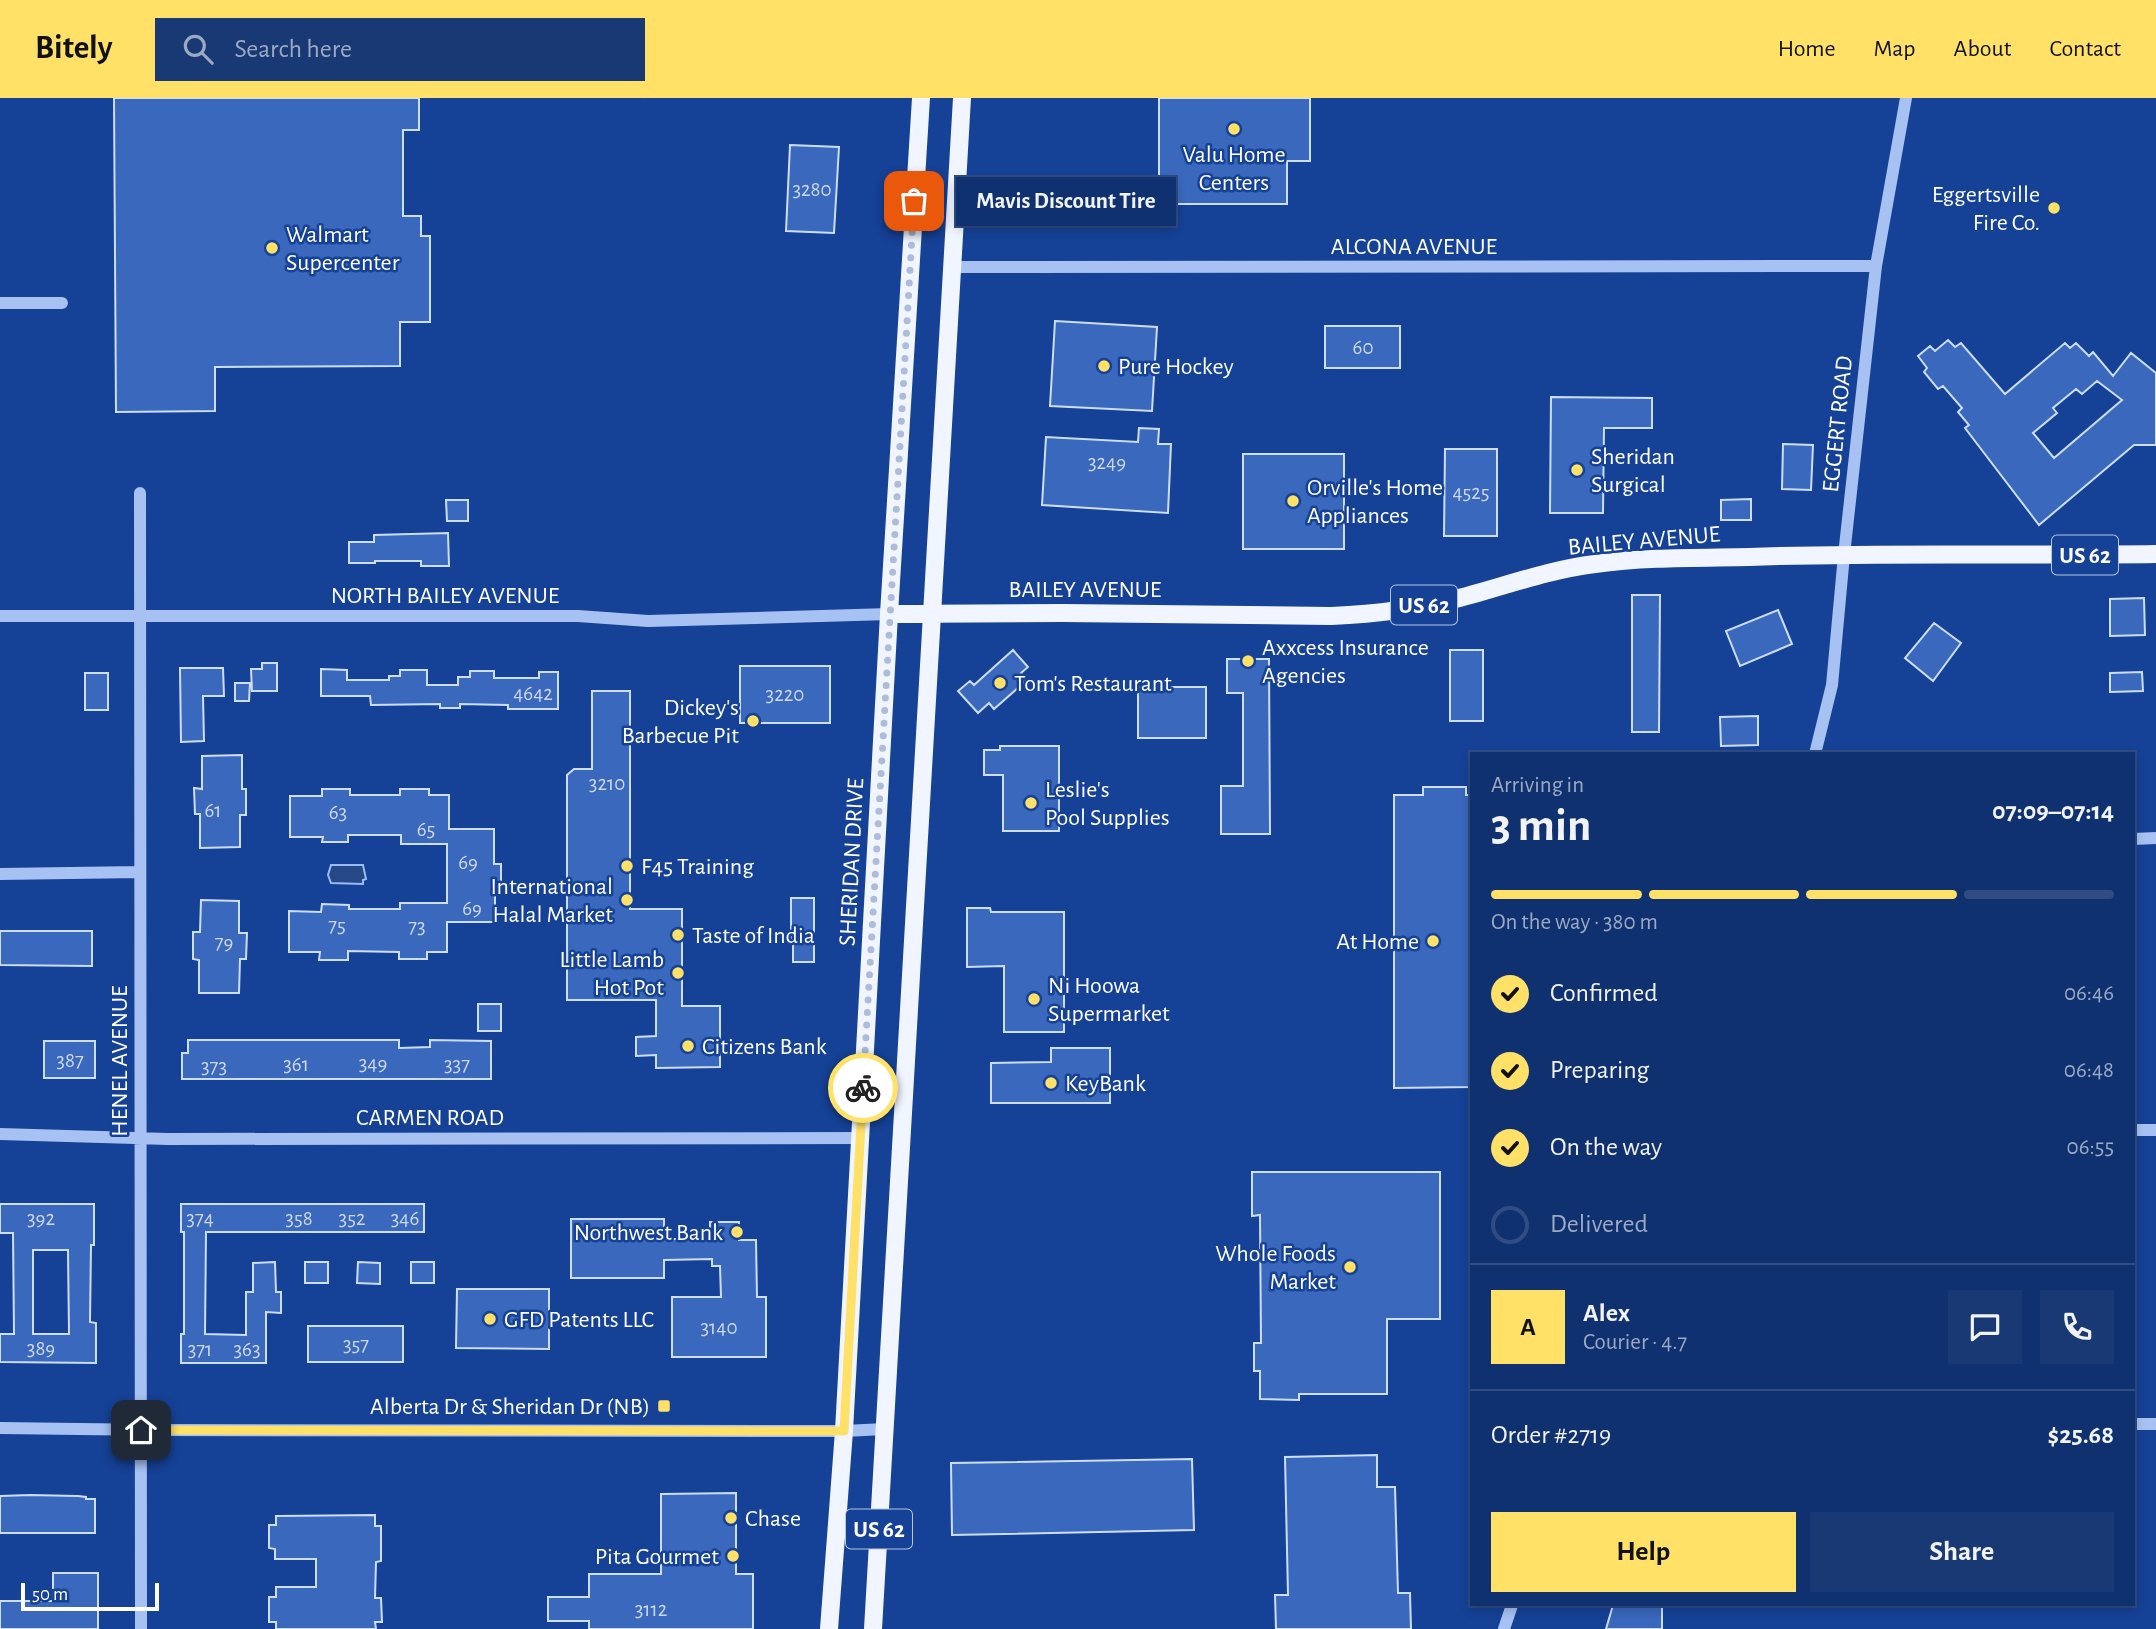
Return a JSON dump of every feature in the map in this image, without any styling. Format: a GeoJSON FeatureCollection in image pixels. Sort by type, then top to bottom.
{"type":"FeatureCollection","features":[{"type":"Feature","properties":{"kind":"main road","name":"SHERIDAN DRIVE"},"geometry":{"type":"LineString","coordinates":[[829,1629],[844,1431],[920,98]]}},
{"type":"Feature","properties":{"kind":"main road"},"geometry":{"type":"LineString","coordinates":[[932,613],[962,98]]}},
{"type":"Feature","properties":{"kind":"main road","name":"BAILEY AVENUE"},"geometry":{"type":"LineString","coordinates":[[889,614],[1353,615],[1451,600],[1596,564],[1650,559],[2156,554]]}},
{"type":"Feature","properties":{"kind":"main road","name":"US 62"},"geometry":{"type":"LineString","coordinates":[[873,1629],[932,613]]}},
{"type":"Feature","properties":{"kind":"street","name":"EGGERT ROAD"},"geometry":{"type":"LineString","coordinates":[[1815,752],[1832,685],[1876,267],[1906,98]]}},
{"type":"Feature","properties":{"kind":"street","name":"ALCONA AVENUE"},"geometry":{"type":"LineString","coordinates":[[952,267],[1876,267]]}},
{"type":"Feature","properties":{"kind":"street"},"geometry":{"type":"LineString","coordinates":[[0,303],[62,303]]}},
{"type":"Feature","properties":{"kind":"street","name":"HENEL AVENUE"},"geometry":{"type":"LineString","coordinates":[[140,493],[141,1629]]}},
{"type":"Feature","properties":{"kind":"street","name":"NORTH BAILEY AVENUE"},"geometry":{"type":"LineString","coordinates":[[0,615],[578,616],[648,621],[889,614]]}},
{"type":"Feature","properties":{"kind":"street"},"geometry":{"type":"LineString","coordinates":[[2135,839],[2156,838]]}},
{"type":"Feature","properties":{"kind":"street"},"geometry":{"type":"LineString","coordinates":[[0,874],[140,872]]}},
{"type":"Feature","properties":{"kind":"street"},"geometry":{"type":"LineString","coordinates":[[2135,1130],[2156,1130]]}},
{"type":"Feature","properties":{"kind":"street","name":"CARMEN ROAD"},"geometry":{"type":"LineString","coordinates":[[0,1134],[141,1139],[860,1138]]}},
{"type":"Feature","properties":{"kind":"street"},"geometry":{"type":"LineString","coordinates":[[2135,1424],[2156,1424]]}},
{"type":"Feature","properties":{"kind":"street"},"geometry":{"type":"LineString","coordinates":[[0,1428],[885,1429]]}},
{"type":"Feature","properties":{"kind":"street"},"geometry":{"type":"LineString","coordinates":[[1504,1629],[1512,1606]]}},
{"type":"Feature","properties":{"kind":"water"},"geometry":{"type":"Polygon","coordinates":[[[331,865],[363,865],[366,879],[363,884],[331,883],[328,875],[331,865]]]}},
{"type":"Feature","properties":{"kind":"building","name":"Walmart Supercenter"},"geometry":{"type":"Polygon","coordinates":[[[114,98],[419,98],[419,130],[403,130],[403,216],[421,216],[421,236],[430,236],[430,322],[400,322],[400,366],[215,367],[215,411],[116,412],[114,98]]]}},
{"type":"Feature","properties":{"kind":"building","name":"Valu Home Centers"},"geometry":{"type":"Polygon","coordinates":[[[1159,98],[1310,98],[1310,161],[1287,161],[1287,204],[1159,204],[1159,98]]]}},
{"type":"Feature","properties":{"kind":"building"},"geometry":{"type":"Polygon","coordinates":[[[790,145],[839,147],[834,233],[786,231],[790,145]]]}},
{"type":"Feature","properties":{"kind":"building","name":"Pure Hockey"},"geometry":{"type":"Polygon","coordinates":[[[1055,321],[1157,327],[1152,411],[1050,406],[1055,321]]]}},
{"type":"Feature","properties":{"kind":"building"},"geometry":{"type":"Polygon","coordinates":[[[1325,326],[1400,326],[1400,368],[1325,368],[1325,326]]]}},
{"type":"Feature","properties":{"kind":"building"},"geometry":{"type":"Polygon","coordinates":[[[1948,340],[1955,347],[1961,343],[2005,394],[2065,343],[2070,348],[2076,343],[2089,356],[2093,352],[2113,376],[2131,353],[2156,373],[2156,445],[2134,445],[2039,525],[1965,428],[1969,425],[1958,412],[1962,408],[1943,386],[1938,389],[1924,372],[1927,368],[1918,356],[1930,346],[1935,351],[1948,340]],[[2097,381],[2082,394],[2076,389],[2053,408],[2057,413],[2033,433],[2054,458],[2122,400],[2097,381]]]}},
{"type":"Feature","properties":{"kind":"building","name":"Sheridan Surgical"},"geometry":{"type":"Polygon","coordinates":[[[1551,397],[1652,398],[1652,428],[1604,428],[1603,513],[1550,513],[1551,397]]]}},
{"type":"Feature","properties":{"kind":"building"},"geometry":{"type":"Polygon","coordinates":[[[1139,428],[1159,429],[1158,444],[1171,444],[1168,513],[1042,505],[1046,437],[1138,442],[1139,428]]]}},
{"type":"Feature","properties":{"kind":"building"},"geometry":{"type":"Polygon","coordinates":[[[1783,444],[1813,445],[1811,490],[1782,489],[1783,444]]]}},
{"type":"Feature","properties":{"kind":"building"},"geometry":{"type":"Polygon","coordinates":[[[1445,449],[1497,449],[1497,536],[1444,536],[1445,449]]]}},
{"type":"Feature","properties":{"kind":"building","name":"Orville's Home Appliances"},"geometry":{"type":"Polygon","coordinates":[[[1243,454],[1344,454],[1344,549],[1243,549],[1243,454]]]}},
{"type":"Feature","properties":{"kind":"building"},"geometry":{"type":"Polygon","coordinates":[[[1751,499],[1751,520],[1721,520],[1721,500],[1751,499]]]}},
{"type":"Feature","properties":{"kind":"building"},"geometry":{"type":"Polygon","coordinates":[[[446,500],[468,500],[468,521],[447,521],[446,500]]]}},
{"type":"Feature","properties":{"kind":"building"},"geometry":{"type":"Polygon","coordinates":[[[448,533],[449,566],[421,566],[421,561],[349,563],[349,542],[374,542],[374,535],[448,533]]]}},
{"type":"Feature","properties":{"kind":"building"},"geometry":{"type":"Polygon","coordinates":[[[1632,595],[1660,595],[1659,732],[1632,732],[1632,595]]]}},
{"type":"Feature","properties":{"kind":"building"},"geometry":{"type":"Polygon","coordinates":[[[2144,598],[2145,635],[2110,636],[2110,599],[2144,598]]]}},
{"type":"Feature","properties":{"kind":"building"},"geometry":{"type":"Polygon","coordinates":[[[1778,610],[1792,644],[1740,666],[1726,631],[1778,610]]]}},
{"type":"Feature","properties":{"kind":"building"},"geometry":{"type":"Polygon","coordinates":[[[1934,623],[1961,643],[1933,681],[1905,658],[1934,623]]]}},
{"type":"Feature","properties":{"kind":"building","name":"Tom's Restaurant"},"geometry":{"type":"Polygon","coordinates":[[[1013,650],[1028,667],[1021,673],[1027,680],[994,709],[989,703],[978,713],[958,691],[970,681],[974,685],[1013,650]]]}},
{"type":"Feature","properties":{"kind":"building"},"geometry":{"type":"Polygon","coordinates":[[[1450,650],[1483,650],[1483,721],[1450,721],[1450,650]]]}},
{"type":"Feature","properties":{"kind":"building"},"geometry":{"type":"Polygon","coordinates":[[[1227,659],[1269,659],[1270,834],[1221,834],[1221,786],[1243,786],[1243,693],[1227,693],[1227,659]]]}},
{"type":"Feature","properties":{"kind":"building"},"geometry":{"type":"Polygon","coordinates":[[[262,663],[277,663],[277,691],[252,691],[251,669],[262,669],[262,663]]]}},
{"type":"Feature","properties":{"kind":"building"},"geometry":{"type":"Polygon","coordinates":[[[740,666],[830,666],[830,723],[740,723],[740,666]]]}},
{"type":"Feature","properties":{"kind":"building"},"geometry":{"type":"Polygon","coordinates":[[[180,668],[223,668],[224,696],[203,696],[204,741],[181,742],[180,668]]]}},
{"type":"Feature","properties":{"kind":"building"},"geometry":{"type":"Polygon","coordinates":[[[321,669],[347,670],[347,680],[389,680],[389,676],[400,676],[400,670],[427,670],[427,685],[458,685],[458,677],[470,677],[470,671],[494,671],[494,678],[539,678],[539,672],[558,672],[558,709],[508,709],[508,705],[460,704],[460,708],[440,708],[440,704],[371,705],[370,696],[321,696],[321,669]]]}},
{"type":"Feature","properties":{"kind":"building"},"geometry":{"type":"Polygon","coordinates":[[[2142,672],[2143,691],[2110,692],[2110,673],[2142,672]]]}},
{"type":"Feature","properties":{"kind":"building"},"geometry":{"type":"Polygon","coordinates":[[[85,673],[108,673],[108,710],[85,710],[85,673]]]}},
{"type":"Feature","properties":{"kind":"building"},"geometry":{"type":"Polygon","coordinates":[[[235,683],[250,683],[249,701],[235,701],[235,683]]]}},
{"type":"Feature","properties":{"kind":"building"},"geometry":{"type":"Polygon","coordinates":[[[1138,687],[1206,687],[1206,738],[1138,738],[1138,687]]]}},
{"type":"Feature","properties":{"kind":"building"},"geometry":{"type":"Polygon","coordinates":[[[592,691],[630,691],[630,909],[682,909],[682,1006],[720,1006],[720,1067],[656,1068],[656,1055],[636,1056],[636,1037],[656,1036],[656,1000],[567,1000],[567,775],[574,769],[592,769],[592,691]]]}},
{"type":"Feature","properties":{"kind":"building"},"geometry":{"type":"Polygon","coordinates":[[[1758,716],[1758,745],[1721,746],[1720,717],[1758,716]]]}},
{"type":"Feature","properties":{"kind":"building","name":"Leslie's Pool Supplies"},"geometry":{"type":"Polygon","coordinates":[[[1000,746],[1059,746],[1059,831],[1003,831],[1003,775],[984,775],[984,750],[1000,750],[1000,746]]]}},
{"type":"Feature","properties":{"kind":"building"},"geometry":{"type":"Polygon","coordinates":[[[242,755],[242,789],[246,789],[246,815],[240,815],[240,847],[200,848],[200,814],[195,814],[194,788],[202,789],[202,756],[242,755]]]}},
{"type":"Feature","properties":{"kind":"building","name":"At Home"},"geometry":{"type":"Polygon","coordinates":[[[1423,787],[1466,787],[1466,795],[1470,795],[1470,1087],[1394,1088],[1394,795],[1423,795],[1423,787]]]}},
{"type":"Feature","properties":{"kind":"building"},"geometry":{"type":"Polygon","coordinates":[[[322,789],[350,789],[350,795],[400,795],[400,789],[429,789],[429,795],[449,795],[449,829],[494,829],[494,864],[501,864],[501,887],[495,886],[495,922],[447,922],[447,952],[427,952],[427,959],[399,959],[399,952],[348,951],[348,960],[319,960],[320,952],[289,952],[289,911],[321,912],[322,904],[349,905],[349,909],[400,909],[400,903],[447,903],[447,844],[401,844],[401,835],[348,835],[348,842],[322,842],[323,837],[290,837],[290,796],[322,796],[322,789]]]}},
{"type":"Feature","properties":{"kind":"building"},"geometry":{"type":"Polygon","coordinates":[[[791,898],[814,898],[814,962],[793,962],[791,898]]]}},
{"type":"Feature","properties":{"kind":"building"},"geometry":{"type":"Polygon","coordinates":[[[201,900],[239,901],[239,933],[247,933],[246,959],[240,959],[239,993],[199,993],[199,960],[193,959],[193,932],[200,932],[201,900]]]}},
{"type":"Feature","properties":{"kind":"building","name":"Ni Hoowa Supermarket"},"geometry":{"type":"Polygon","coordinates":[[[967,908],[990,908],[991,912],[1064,912],[1064,1032],[1004,1032],[1004,966],[967,967],[967,908]]]}},
{"type":"Feature","properties":{"kind":"building"},"geometry":{"type":"Polygon","coordinates":[[[0,931],[92,931],[92,966],[0,965],[0,931]]]}},
{"type":"Feature","properties":{"kind":"building"},"geometry":{"type":"Polygon","coordinates":[[[478,1004],[501,1004],[501,1031],[478,1031],[478,1004]]]}},
{"type":"Feature","properties":{"kind":"building"},"geometry":{"type":"Polygon","coordinates":[[[188,1040],[399,1040],[399,1048],[430,1047],[430,1040],[491,1041],[491,1079],[182,1079],[182,1053],[188,1053],[188,1040]]]}},
{"type":"Feature","properties":{"kind":"building"},"geometry":{"type":"Polygon","coordinates":[[[44,1041],[95,1041],[95,1078],[44,1078],[44,1041]]]}},
{"type":"Feature","properties":{"kind":"building","name":"KeyBank"},"geometry":{"type":"Polygon","coordinates":[[[1051,1048],[1110,1048],[1110,1103],[991,1103],[991,1063],[1051,1062],[1051,1048]]]}},
{"type":"Feature","properties":{"kind":"building","name":"Whole Foods Market"},"geometry":{"type":"Polygon","coordinates":[[[1252,1172],[1440,1172],[1440,1319],[1387,1319],[1387,1394],[1299,1394],[1299,1400],[1260,1399],[1260,1371],[1254,1371],[1254,1343],[1261,1343],[1260,1215],[1252,1216],[1252,1172]]]}},
{"type":"Feature","properties":{"kind":"building"},"geometry":{"type":"Polygon","coordinates":[[[0,1204],[94,1204],[90,1322],[96,1323],[96,1363],[0,1362],[0,1334],[14,1334],[13,1233],[0,1233],[0,1204]],[[33,1250],[33,1334],[69,1334],[68,1250],[33,1250]]]}},
{"type":"Feature","properties":{"kind":"building"},"geometry":{"type":"Polygon","coordinates":[[[181,1204],[424,1204],[424,1232],[206,1232],[205,1334],[246,1335],[246,1292],[253,1292],[253,1263],[275,1262],[276,1292],[281,1292],[281,1313],[266,1312],[266,1363],[181,1363],[181,1334],[184,1334],[184,1232],[181,1232],[181,1204]]]}},
{"type":"Feature","properties":{"kind":"building"},"geometry":{"type":"Polygon","coordinates":[[[571,1219],[664,1219],[664,1239],[710,1239],[710,1222],[739,1222],[739,1240],[756,1240],[757,1297],[766,1297],[766,1357],[672,1357],[672,1297],[721,1297],[720,1266],[712,1266],[712,1259],[664,1260],[664,1278],[571,1278],[571,1219]]]}},
{"type":"Feature","properties":{"kind":"building"},"geometry":{"type":"Polygon","coordinates":[[[305,1262],[328,1262],[328,1283],[305,1283],[305,1262]]]}},
{"type":"Feature","properties":{"kind":"building"},"geometry":{"type":"Polygon","coordinates":[[[358,1262],[380,1263],[380,1284],[357,1283],[358,1262]]]}},
{"type":"Feature","properties":{"kind":"building"},"geometry":{"type":"Polygon","coordinates":[[[411,1262],[434,1262],[434,1283],[411,1283],[411,1262]]]}},
{"type":"Feature","properties":{"kind":"building"},"geometry":{"type":"Polygon","coordinates":[[[457,1289],[549,1289],[549,1349],[456,1348],[457,1289]]]}},
{"type":"Feature","properties":{"kind":"building"},"geometry":{"type":"Polygon","coordinates":[[[308,1326],[403,1326],[403,1362],[308,1362],[308,1326]]]}},
{"type":"Feature","properties":{"kind":"building"},"geometry":{"type":"Polygon","coordinates":[[[1377,1455],[1377,1487],[1395,1487],[1398,1593],[1410,1593],[1411,1629],[1276,1629],[1275,1595],[1288,1595],[1285,1457],[1377,1455]]]}},
{"type":"Feature","properties":{"kind":"building"},"geometry":{"type":"Polygon","coordinates":[[[1192,1459],[1194,1530],[952,1535],[951,1463],[1192,1459]]]}},
{"type":"Feature","properties":{"kind":"building"},"geometry":{"type":"Polygon","coordinates":[[[736,1493],[736,1574],[753,1574],[753,1629],[589,1629],[589,1621],[548,1621],[548,1597],[589,1597],[589,1574],[661,1574],[661,1494],[736,1493]]]}},
{"type":"Feature","properties":{"kind":"building"},"geometry":{"type":"Polygon","coordinates":[[[0,1496],[95,1499],[95,1533],[0,1533],[0,1496]]]}},
{"type":"Feature","properties":{"kind":"building"},"geometry":{"type":"Polygon","coordinates":[[[375,1515],[375,1526],[381,1526],[381,1561],[376,1562],[375,1598],[381,1598],[382,1622],[375,1622],[376,1629],[276,1629],[276,1622],[269,1622],[269,1597],[276,1597],[276,1587],[316,1587],[316,1559],[275,1559],[275,1549],[269,1548],[269,1525],[276,1525],[276,1516],[375,1515]]]}},
{"type":"Feature","properties":{"kind":"building"},"geometry":{"type":"Polygon","coordinates":[[[53,1573],[98,1573],[98,1629],[0,1629],[0,1601],[53,1601],[53,1573]]]}},
{"type":"Feature","properties":{"kind":"building"},"geometry":{"type":"Polygon","coordinates":[[[1613,1606],[1662,1606],[1662,1629],[1606,1629],[1613,1606]]]}},
{"type":"Feature","properties":{"kind":"way so far"},"geometry":{"type":"LineString","coordinates":[[863,1088],[914,201]]}},
{"type":"Feature","properties":{"kind":"place","name":"Valu Home Centers"},"geometry":{"type":"Point","coordinates":[1234,129]}},
{"type":"Feature","properties":{"kind":"place","name":"Mavis Discount Tire"},"geometry":{"type":"Point","coordinates":[914,201]}},
{"type":"Feature","properties":{"kind":"place","name":"Eggertsville Fire Co."},"geometry":{"type":"Point","coordinates":[2054,208]}},
{"type":"Feature","properties":{"kind":"place","name":"Walmart Supercenter"},"geometry":{"type":"Point","coordinates":[272,248]}},
{"type":"Feature","properties":{"kind":"place","name":"Pure Hockey"},"geometry":{"type":"Point","coordinates":[1104,366]}},
{"type":"Feature","properties":{"kind":"place","name":"Sheridan Surgical"},"geometry":{"type":"Point","coordinates":[1577,470]}},
{"type":"Feature","properties":{"kind":"place","name":"Orville's Home Appliances"},"geometry":{"type":"Point","coordinates":[1293,501]}},
{"type":"Feature","properties":{"kind":"place","name":"Axxcess Insurance Agencies"},"geometry":{"type":"Point","coordinates":[1248,661]}},
{"type":"Feature","properties":{"kind":"place","name":"Tom's Restaurant"},"geometry":{"type":"Point","coordinates":[1000,683]}},
{"type":"Feature","properties":{"kind":"place","name":"Dickey's Barbecue Pit"},"geometry":{"type":"Point","coordinates":[753,721]}},
{"type":"Feature","properties":{"kind":"place","name":"Leslie's Pool Supplies"},"geometry":{"type":"Point","coordinates":[1031,803]}},
{"type":"Feature","properties":{"kind":"place","name":"F45 Training"},"geometry":{"type":"Point","coordinates":[627,866]}},
{"type":"Feature","properties":{"kind":"place","name":"International Halal Market"},"geometry":{"type":"Point","coordinates":[627,900]}},
{"type":"Feature","properties":{"kind":"place","name":"Taste of India"},"geometry":{"type":"Point","coordinates":[678,935]}},
{"type":"Feature","properties":{"kind":"place","name":"At Home"},"geometry":{"type":"Point","coordinates":[1433,941]}},
{"type":"Feature","properties":{"kind":"place","name":"Little Lamb Hot Pot"},"geometry":{"type":"Point","coordinates":[678,973]}},
{"type":"Feature","properties":{"kind":"place","name":"Ni Hoowa Supermarket"},"geometry":{"type":"Point","coordinates":[1034,999]}},
{"type":"Feature","properties":{"kind":"place","name":"Citizens Bank"},"geometry":{"type":"Point","coordinates":[688,1046]}},
{"type":"Feature","properties":{"kind":"place","name":"KeyBank"},"geometry":{"type":"Point","coordinates":[1051,1083]}},
{"type":"Feature","properties":{"kind":"place","name":"Northwest Bank"},"geometry":{"type":"Point","coordinates":[737,1232]}},
{"type":"Feature","properties":{"kind":"place","name":"Whole Foods Market"},"geometry":{"type":"Point","coordinates":[1350,1267]}},
{"type":"Feature","properties":{"kind":"place","name":"GFD Patents LLC"},"geometry":{"type":"Point","coordinates":[490,1319]}},
{"type":"Feature","properties":{"kind":"place","name":"Alberta Dr & Sheridan Dr (NB)"},"geometry":{"type":"Point","coordinates":[664,1406]}},
{"type":"Feature","properties":{"kind":"place","name":"Chase"},"geometry":{"type":"Point","coordinates":[731,1518]}},
{"type":"Feature","properties":{"kind":"place","name":"Pita Gourmet"},"geometry":{"type":"Point","coordinates":[733,1556]}},
{"type":"Feature","properties":{"kind":"route"},"geometry":{"type":"LineString","coordinates":[[141,1430],[844,1431],[863,1088]]}}]}
